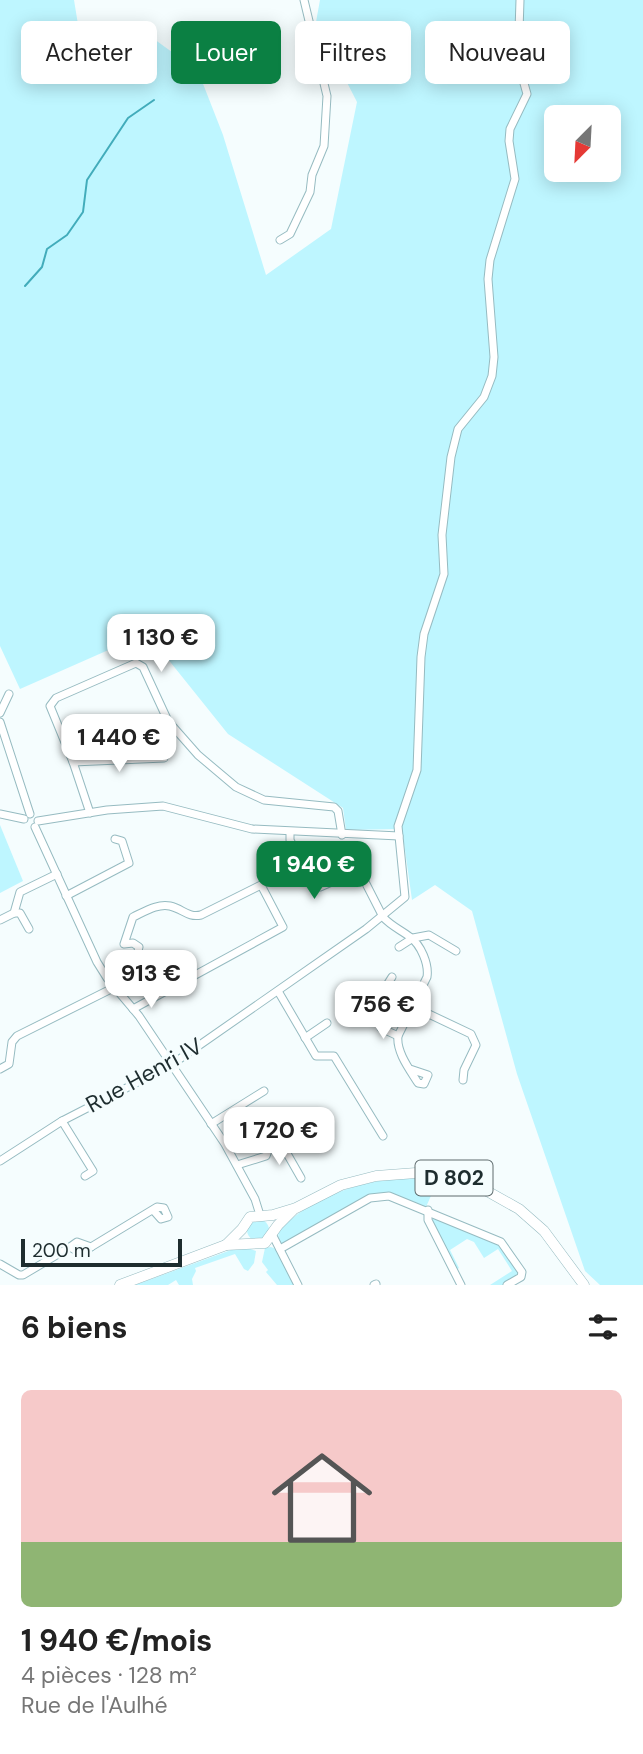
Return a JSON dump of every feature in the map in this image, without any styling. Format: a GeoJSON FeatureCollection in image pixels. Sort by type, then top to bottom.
{"type":"FeatureCollection","features":[{"type":"Feature","properties":{"kind":"main road","name":"D 802"},"geometry":{"type":"LineString","coordinates":[[258,1216],[296,1208],[341,1185],[376,1176],[416,1173],[456,1179],[492,1192],[519,1209],[544,1231],[582,1281]]}},
{"type":"Feature","properties":{"kind":"main road","name":"D 802"},"geometry":{"type":"LineString","coordinates":[[272,1233],[296,1208]]}},
{"type":"Feature","properties":{"kind":"main road"},"geometry":{"type":"LineString","coordinates":[[120,1285],[226,1245],[265,1243],[272,1233],[271,1223],[258,1216],[246,1220],[242,1229],[226,1245]]}},
{"type":"Feature","properties":{"kind":"main road"},"geometry":{"type":"LineString","coordinates":[[242,1229],[244,1238],[250,1244]]}},
{"type":"Feature","properties":{"kind":"street"},"geometry":{"type":"LineString","coordinates":[[280,240],[290,234],[310,192],[312,175],[324,146],[327,96],[304,0]]}},
{"type":"Feature","properties":{"kind":"street"},"geometry":{"type":"LineString","coordinates":[[0,721],[27,816],[27,827],[90,813],[163,806],[251,830],[399,836],[398,826],[417,770],[418,707],[424,634],[444,574],[442,535],[451,457],[458,429],[484,397],[492,376],[494,357],[488,279],[490,260],[515,179],[509,141],[510,129],[527,94],[518,62],[520,0]]}},
{"type":"Feature","properties":{"kind":"street"},"geometry":{"type":"LineString","coordinates":[[90,813],[50,706],[56,698],[136,663],[144,667],[168,721],[198,755],[236,787],[264,800],[334,807],[338,811],[342,835]]}},
{"type":"Feature","properties":{"kind":"street"},"geometry":{"type":"LineString","coordinates":[[0,713],[9,694]]}},
{"type":"Feature","properties":{"kind":"street"},"geometry":{"type":"LineString","coordinates":[[114,760],[108,732],[116,727],[132,759]]}},
{"type":"Feature","properties":{"kind":"street"},"geometry":{"type":"LineString","coordinates":[[73,762],[164,758]]}},
{"type":"Feature","properties":{"kind":"street"},"geometry":{"type":"LineString","coordinates":[[0,814],[35,815],[66,896],[97,962],[133,1009],[237,1165],[255,1199],[258,1216]]}},
{"type":"Feature","properties":{"kind":"street"},"geometry":{"type":"LineString","coordinates":[[290,833],[290,840],[313,885],[320,887],[359,870],[383,917],[413,939],[428,967],[427,977],[398,1036],[397,1044],[410,1069]]}},
{"type":"Feature","properties":{"kind":"street","name":"Rue Henri IV"},"geometry":{"type":"LineString","coordinates":[[0,1161],[62,1121],[171,1065],[383,917],[405,897],[399,836]]}},
{"type":"Feature","properties":{"kind":"street"},"geometry":{"type":"LineString","coordinates":[[66,896],[129,863],[122,841],[115,839]]}},
{"type":"Feature","properties":{"kind":"street"},"geometry":{"type":"LineString","coordinates":[[15,913],[20,892],[57,874]]}},
{"type":"Feature","properties":{"kind":"street"},"geometry":{"type":"LineString","coordinates":[[133,1009],[283,927],[261,886],[201,915],[192,917],[167,905],[154,907],[133,917],[124,944],[133,943],[139,947],[134,967],[141,978]]}},
{"type":"Feature","properties":{"kind":"street"},"geometry":{"type":"LineString","coordinates":[[0,920],[20,913],[29,929]]}},
{"type":"Feature","properties":{"kind":"street"},"geometry":{"type":"LineString","coordinates":[[399,947],[413,939],[429,935],[456,951]]}},
{"type":"Feature","properties":{"kind":"street"},"geometry":{"type":"LineString","coordinates":[[388,993],[387,985],[392,977]]}},
{"type":"Feature","properties":{"kind":"street"},"geometry":{"type":"LineString","coordinates":[[0,1069],[9,1063],[12,1042],[17,1035],[115,987]]}},
{"type":"Feature","properties":{"kind":"street"},"geometry":{"type":"LineString","coordinates":[[278,991],[316,1056],[334,1056],[383,1136]]}},
{"type":"Feature","properties":{"kind":"street"},"geometry":{"type":"LineString","coordinates":[[376,1008],[382,995],[388,993],[471,1034],[476,1045],[464,1070],[463,1080]]}},
{"type":"Feature","properties":{"kind":"street"},"geometry":{"type":"LineString","coordinates":[[305,1038],[327,1023]]}},
{"type":"Feature","properties":{"kind":"street"},"geometry":{"type":"LineString","coordinates":[[382,1028],[398,1036]]}},
{"type":"Feature","properties":{"kind":"street"},"geometry":{"type":"LineString","coordinates":[[211,1124],[264,1091]]}},
{"type":"Feature","properties":{"kind":"street"},"geometry":{"type":"LineString","coordinates":[[62,1121],[93,1171],[85,1176]]}},
{"type":"Feature","properties":{"kind":"street"},"geometry":{"type":"LineString","coordinates":[[237,1165],[266,1156],[269,1148],[312,1128],[320,1140]]}},
{"type":"Feature","properties":{"kind":"street"},"geometry":{"type":"LineString","coordinates":[[281,1143],[301,1178]]}},
{"type":"Feature","properties":{"kind":"street"},"geometry":{"type":"LineString","coordinates":[[280,1249],[378,1196],[399,1198],[505,1245],[522,1272],[521,1277],[507,1285]]}},
{"type":"Feature","properties":{"kind":"street"},"geometry":{"type":"LineString","coordinates":[[0,1264],[23,1275],[70,1247],[80,1253],[153,1210]]}},
{"type":"Feature","properties":{"kind":"street"},"geometry":{"type":"LineString","coordinates":[[428,1210],[428,1220],[461,1285]]}},
{"type":"Feature","properties":{"kind":"street"},"geometry":{"type":"LineString","coordinates":[[272,1233],[298,1285]]}},
{"type":"Feature","properties":{"kind":"street"},"geometry":{"type":"LineString","coordinates":[[265,1243],[280,1249]]}},
{"type":"Feature","properties":{"kind":"shaded area"},"geometry":{"type":"Polygon","coordinates":[[[0,0],[74,0],[77,21],[21,21],[21,84],[157,84],[157,41],[171,51],[171,84],[203,84],[223,135],[266,275],[331,229],[357,102],[348,84],[411,84],[411,21],[316,21],[320,0],[643,0],[643,1285],[600,1285],[585,1271],[517,1074],[472,911],[435,885],[412,900],[402,829],[346,830],[343,808],[228,734],[147,633],[20,689],[0,646],[0,0]]]}},
{"type":"Feature","properties":{"kind":"shaded area"},"geometry":{"type":"Polygon","coordinates":[[[0,825],[23,881],[0,893],[0,825]]]}},
{"type":"Feature","properties":{"kind":"shaded area"},"geometry":{"type":"Polygon","coordinates":[[[408,1177],[438,1180],[426,1207],[389,1194],[371,1195],[283,1246],[279,1242],[278,1231],[306,1208],[338,1192],[372,1182],[408,1177]]]}},
{"type":"Feature","properties":{"kind":"shaded area"},"geometry":{"type":"Polygon","coordinates":[[[433,1217],[490,1242],[500,1243],[520,1271],[518,1276],[503,1285],[490,1285],[512,1271],[498,1249],[484,1258],[474,1242],[467,1239],[450,1250],[459,1268],[456,1270],[433,1224],[433,1217]]]}},
{"type":"Feature","properties":{"kind":"shaded area"},"geometry":{"type":"Polygon","coordinates":[[[258,1219],[266,1222],[269,1230],[266,1238],[258,1241],[250,1238],[247,1230],[250,1222],[258,1219]]]}},
{"type":"Feature","properties":{"kind":"shaded area"},"geometry":{"type":"Polygon","coordinates":[[[242,1246],[256,1251],[254,1263],[248,1271],[235,1254],[195,1268],[193,1285],[179,1285],[176,1280],[168,1285],[135,1285],[242,1246]]]}},
{"type":"Feature","properties":{"kind":"shaded area"},"geometry":{"type":"Polygon","coordinates":[[[265,1248],[276,1249],[295,1285],[277,1285],[266,1272],[268,1270],[262,1262],[265,1248]]]}},
{"type":"Feature","properties":{"kind":"waterway"},"geometry":{"type":"LineString","coordinates":[[25,286],[42,267],[47,249],[67,235],[83,212],[87,180],[128,118],[154,100]]}}]}
